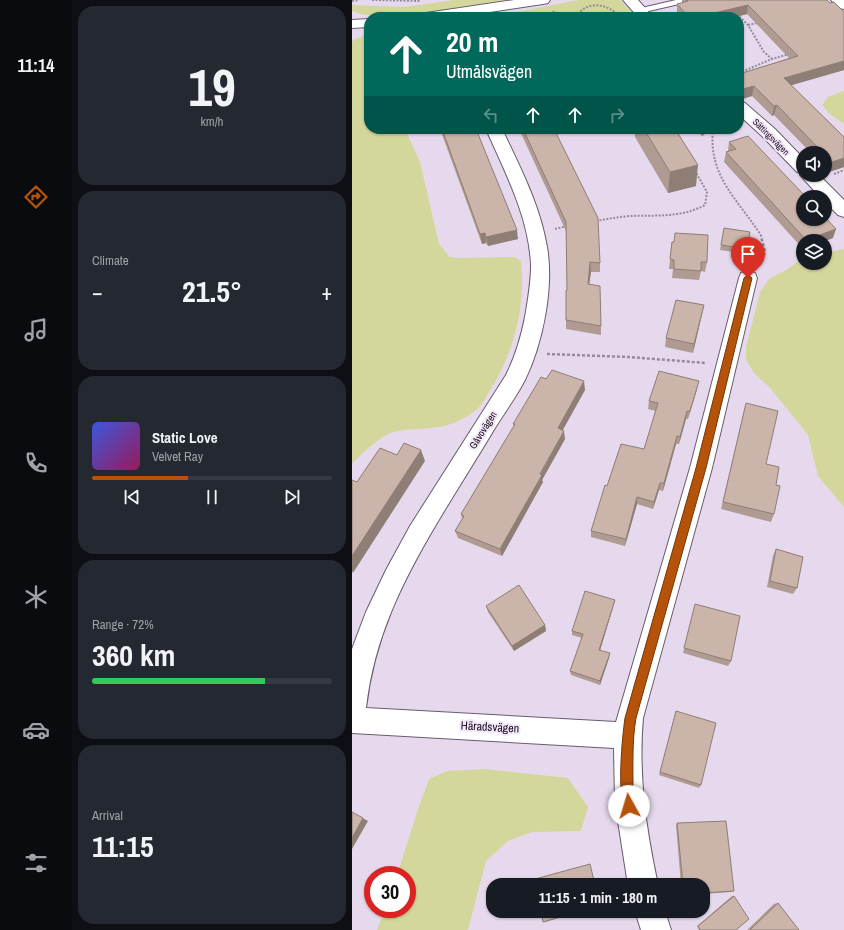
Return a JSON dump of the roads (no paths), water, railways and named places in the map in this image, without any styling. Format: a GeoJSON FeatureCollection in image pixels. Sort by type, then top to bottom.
{"type":"FeatureCollection","features":[{"type":"Feature","properties":{"kind":"street"},"geometry":{"type":"LineString","coordinates":[[460,12],[543,0]]}},
{"type":"Feature","properties":{"kind":"street"},"geometry":{"type":"LineString","coordinates":[[630,0],[641,12]]}},
{"type":"Feature","properties":{"kind":"street"},"geometry":{"type":"LineString","coordinates":[[838,0],[844,6]]}},
{"type":"Feature","properties":{"kind":"street"},"geometry":{"type":"LineString","coordinates":[[352,24],[364,23]]}},
{"type":"Feature","properties":{"kind":"street","name":"Sättingsvägen"},"geometry":{"type":"LineString","coordinates":[[744,110],[769,133],[796,161]]}},
{"type":"Feature","properties":{"kind":"street","name":"Gåvovägen"},"geometry":{"type":"LineString","coordinates":[[352,720],[360,666],[371,629],[388,588],[410,549],[515,378],[531,333],[540,266],[534,232],[524,199],[496,134]]}},
{"type":"Feature","properties":{"kind":"street"},"geometry":{"type":"LineString","coordinates":[[816,182],[844,211]]}},
{"type":"Feature","properties":{"kind":"street"},"geometry":{"type":"LineString","coordinates":[[641,878],[635,848],[627,793],[628,736],[630,718],[701,468],[748,278]]}},
{"type":"Feature","properties":{"kind":"street","name":"Häradsvägen"},"geometry":{"type":"LineString","coordinates":[[352,720],[628,736]]}},
{"type":"Feature","properties":{"kind":"street"},"geometry":{"type":"LineString","coordinates":[[652,918],[656,930]]}},
{"type":"Feature","properties":{"kind":"lane"},"geometry":{"type":"LineString","coordinates":[[649,12],[685,0]]}}]}
